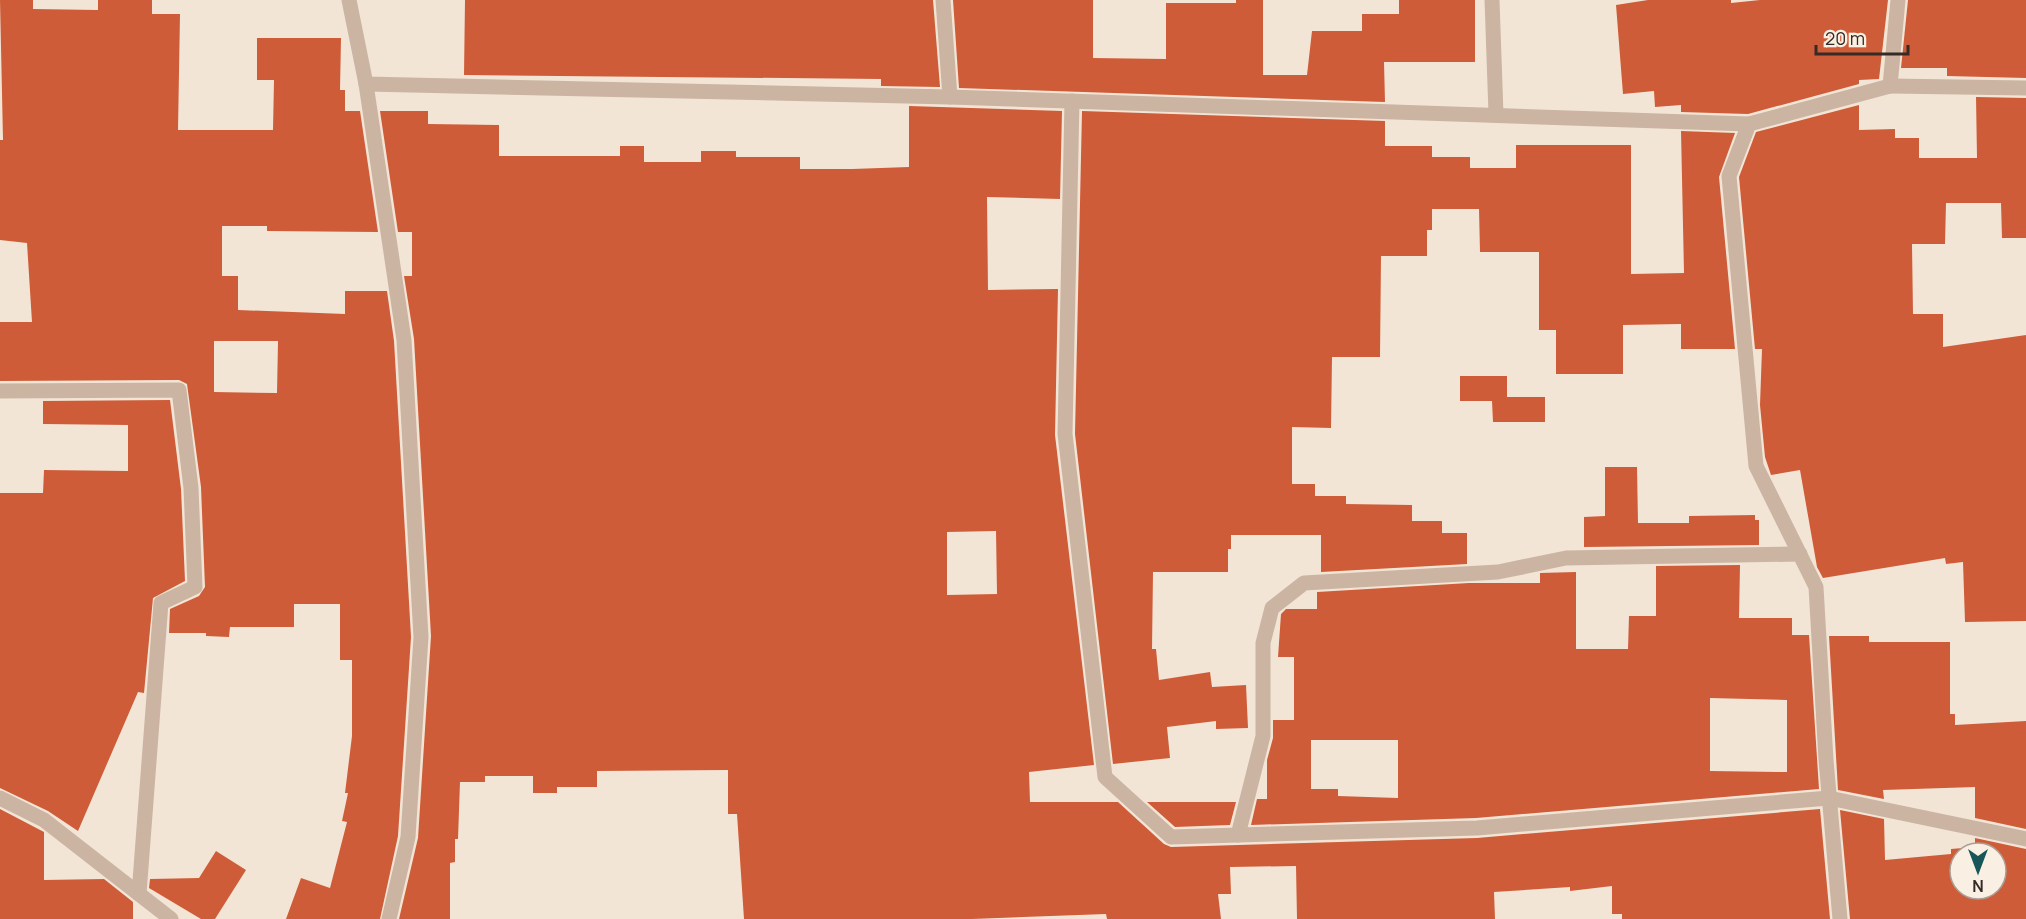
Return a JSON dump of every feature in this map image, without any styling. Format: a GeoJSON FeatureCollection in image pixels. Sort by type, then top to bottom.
{"type":"FeatureCollection","features":[{"type":"Feature","properties":{"kind":"street"},"geometry":{"type":"LineString","coordinates":[[349,0],[366,84],[404,340],[421,637],[408,837],[389,919]]}},
{"type":"Feature","properties":{"kind":"street"},"geometry":{"type":"LineString","coordinates":[[943,0],[950,97]]}},
{"type":"Feature","properties":{"kind":"street"},"geometry":{"type":"LineString","coordinates":[[1492,0],[1496,114]]}},
{"type":"Feature","properties":{"kind":"street"},"geometry":{"type":"LineString","coordinates":[[1890,86],[1898,0]]}},
{"type":"Feature","properties":{"kind":"street"},"geometry":{"type":"LineString","coordinates":[[366,84],[950,97],[1749,124],[1890,86],[2026,88]]}},
{"type":"Feature","properties":{"kind":"street"},"geometry":{"type":"LineString","coordinates":[[1071,101],[1065,434],[1105,777],[1171,837],[1477,828],[1830,798],[2026,839]]}},
{"type":"Feature","properties":{"kind":"street"},"geometry":{"type":"LineString","coordinates":[[1749,124],[1729,176],[1756,466],[1816,587],[1840,919]]}},
{"type":"Feature","properties":{"kind":"street"},"geometry":{"type":"LineString","coordinates":[[0,391],[179,390],[191,488],[195,587],[161,603],[139,894]]}},
{"type":"Feature","properties":{"kind":"street"},"geometry":{"type":"LineString","coordinates":[[1238,835],[1263,736],[1263,643],[1269,617],[1272,608],[1304,583],[1498,572],[1566,558],[1800,554]]}},
{"type":"Feature","properties":{"kind":"street"},"geometry":{"type":"LineString","coordinates":[[0,798],[44,820],[171,919]]}},
{"type":"Feature","properties":{"kind":"building"},"geometry":{"type":"Polygon","coordinates":[[[0,0],[33,0],[33,9],[98,10],[98,0],[152,0],[152,14],[180,14],[178,130],[273,130],[274,80],[257,80],[257,38],[341,38],[340,90],[345,90],[345,111],[360,111],[378,232],[267,231],[267,226],[222,226],[222,276],[238,276],[238,310],[345,314],[345,291],[387,291],[394,341],[411,637],[398,836],[380,919],[286,919],[301,878],[330,888],[347,822],[342,821],[348,793],[345,793],[352,736],[352,660],[340,660],[340,604],[294,604],[294,627],[230,627],[229,637],[206,636],[206,633],[169,633],[170,609],[199,596],[205,587],[201,487],[187,384],[179,380],[0,381],[0,322],[32,322],[27,243],[0,240],[0,140],[3,140],[0,0]],[[214,341],[214,392],[277,393],[278,341],[214,341]]]}},
{"type":"Feature","properties":{"kind":"building"},"geometry":{"type":"Polygon","coordinates":[[[465,0],[933,0],[940,87],[881,86],[881,79],[464,75],[465,0]]]}},
{"type":"Feature","properties":{"kind":"building"},"geometry":{"type":"Polygon","coordinates":[[[953,0],[1093,0],[1093,58],[1166,59],[1166,3],[1236,3],[1236,0],[1263,0],[1263,75],[1307,75],[1312,31],[1362,31],[1362,14],[1399,14],[1399,0],[1475,0],[1475,62],[1384,62],[1385,102],[959,88],[953,0]]]}},
{"type":"Feature","properties":{"kind":"building"},"geometry":{"type":"Polygon","coordinates":[[[1648,0],[1731,0],[1731,3],[1760,0],[1888,0],[1879,79],[1859,80],[1859,84],[1748,114],[1681,112],[1681,105],[1655,107],[1654,91],[1623,94],[1616,5],[1648,0]]]}},
{"type":"Feature","properties":{"kind":"building"},"geometry":{"type":"Polygon","coordinates":[[[1908,0],[2026,0],[2026,78],[1947,76],[1947,68],[1901,68],[1908,0]]]}},
{"type":"Feature","properties":{"kind":"building"},"geometry":{"type":"Polygon","coordinates":[[[1976,97],[2026,98],[2026,238],[2002,238],[2001,203],[1946,203],[1945,244],[1912,244],[1913,314],[1943,314],[1943,347],[2026,335],[2026,621],[1965,622],[1963,562],[1946,564],[1945,558],[1823,578],[1817,567],[1800,470],[1771,475],[1765,457],[1760,405],[1762,349],[1755,349],[1739,177],[1756,132],[1859,105],[1859,130],[1895,129],[1895,138],[1919,138],[1919,158],[1977,158],[1976,97]]]}},
{"type":"Feature","properties":{"kind":"building"},"geometry":{"type":"Polygon","coordinates":[[[909,106],[1062,111],[1060,199],[987,197],[988,290],[1058,289],[1055,435],[1094,765],[1029,772],[1030,802],[1118,802],[1164,844],[1171,847],[1477,838],[1820,809],[1830,919],[1622,919],[1622,914],[1612,914],[1612,886],[1570,891],[1570,887],[1494,892],[1495,919],[1297,919],[1296,866],[1230,867],[1231,894],[1218,894],[1221,919],[1107,919],[1106,914],[972,919],[744,919],[737,814],[728,814],[728,770],[597,771],[597,787],[557,787],[557,793],[533,793],[533,776],[485,776],[485,782],[460,782],[458,839],[455,839],[455,862],[450,863],[450,919],[399,919],[418,838],[431,636],[414,339],[404,276],[412,276],[412,232],[398,232],[380,111],[428,111],[428,124],[499,125],[499,156],[620,156],[620,146],[644,146],[644,162],[701,162],[701,151],[736,151],[736,157],[800,157],[800,169],[909,167],[909,106]],[[996,531],[947,532],[947,595],[997,594],[996,531]]]}},
{"type":"Feature","properties":{"kind":"building"},"geometry":{"type":"Polygon","coordinates":[[[1082,111],[1385,121],[1385,146],[1432,146],[1432,157],[1470,157],[1470,168],[1516,168],[1516,145],[1631,145],[1631,274],[1684,273],[1681,131],[1735,133],[1719,177],[1735,349],[1681,349],[1681,324],[1623,325],[1623,374],[1556,374],[1556,330],[1539,330],[1539,252],[1480,252],[1479,209],[1432,209],[1432,230],[1427,230],[1427,256],[1381,256],[1380,357],[1332,357],[1331,428],[1292,427],[1292,484],[1315,484],[1315,496],[1346,496],[1346,504],[1412,505],[1412,521],[1442,521],[1442,533],[1467,533],[1467,564],[1321,572],[1321,535],[1231,535],[1231,549],[1228,549],[1228,572],[1153,572],[1152,649],[1156,649],[1159,680],[1210,672],[1212,687],[1246,685],[1248,728],[1216,729],[1216,721],[1167,727],[1170,758],[1113,764],[1075,434],[1082,111]]]}},
{"type":"Feature","properties":{"kind":"building"},"geometry":{"type":"Polygon","coordinates":[[[1460,376],[1507,376],[1507,397],[1545,397],[1545,422],[1493,422],[1492,401],[1460,401],[1460,376]]]}},
{"type":"Feature","properties":{"kind":"building"},"geometry":{"type":"Polygon","coordinates":[[[170,400],[181,489],[185,581],[153,598],[144,693],[138,692],[78,831],[48,811],[0,788],[0,493],[43,493],[44,470],[128,471],[128,425],[43,424],[43,401],[170,400]]]}},
{"type":"Feature","properties":{"kind":"building"},"geometry":{"type":"Polygon","coordinates":[[[1605,467],[1637,467],[1638,523],[1689,523],[1689,516],[1755,515],[1755,520],[1759,520],[1759,545],[1584,547],[1584,517],[1605,516],[1605,467]]]}},
{"type":"Feature","properties":{"kind":"building"},"geometry":{"type":"Polygon","coordinates":[[[1740,565],[1739,618],[1792,618],[1792,635],[1809,635],[1819,789],[1476,818],[1251,825],[1257,799],[1267,799],[1267,760],[1273,738],[1273,720],[1294,720],[1294,657],[1278,657],[1281,614],[1286,609],[1317,609],[1317,592],[1469,583],[1540,583],[1540,573],[1576,572],[1576,649],[1628,649],[1629,616],[1656,616],[1656,566],[1740,565]],[[1710,698],[1710,771],[1787,772],[1787,700],[1710,698]],[[1311,740],[1311,789],[1338,789],[1338,796],[1398,798],[1398,740],[1311,740]]]}},
{"type":"Feature","properties":{"kind":"building"},"geometry":{"type":"Polygon","coordinates":[[[1829,636],[1869,636],[1869,642],[1950,642],[1950,714],[1955,714],[1955,725],[2026,721],[2026,829],[1975,818],[1975,787],[1883,790],[1884,799],[1838,790],[1829,636]]]}},
{"type":"Feature","properties":{"kind":"building"},"geometry":{"type":"Polygon","coordinates":[[[1147,802],[1236,802],[1230,825],[1175,827],[1147,802]]]}},
{"type":"Feature","properties":{"kind":"building"},"geometry":{"type":"Polygon","coordinates":[[[0,809],[44,832],[44,880],[104,879],[133,902],[133,919],[0,919],[0,809]]]}},
{"type":"Feature","properties":{"kind":"building"},"geometry":{"type":"Polygon","coordinates":[[[1840,810],[1884,819],[1885,860],[1948,854],[1948,901],[2008,901],[2008,845],[2026,849],[2026,919],[1850,919],[1840,810]]]}},
{"type":"Feature","properties":{"kind":"building"},"geometry":{"type":"Polygon","coordinates":[[[216,851],[246,870],[215,919],[201,919],[149,888],[150,879],[199,878],[216,851]]]}}]}
